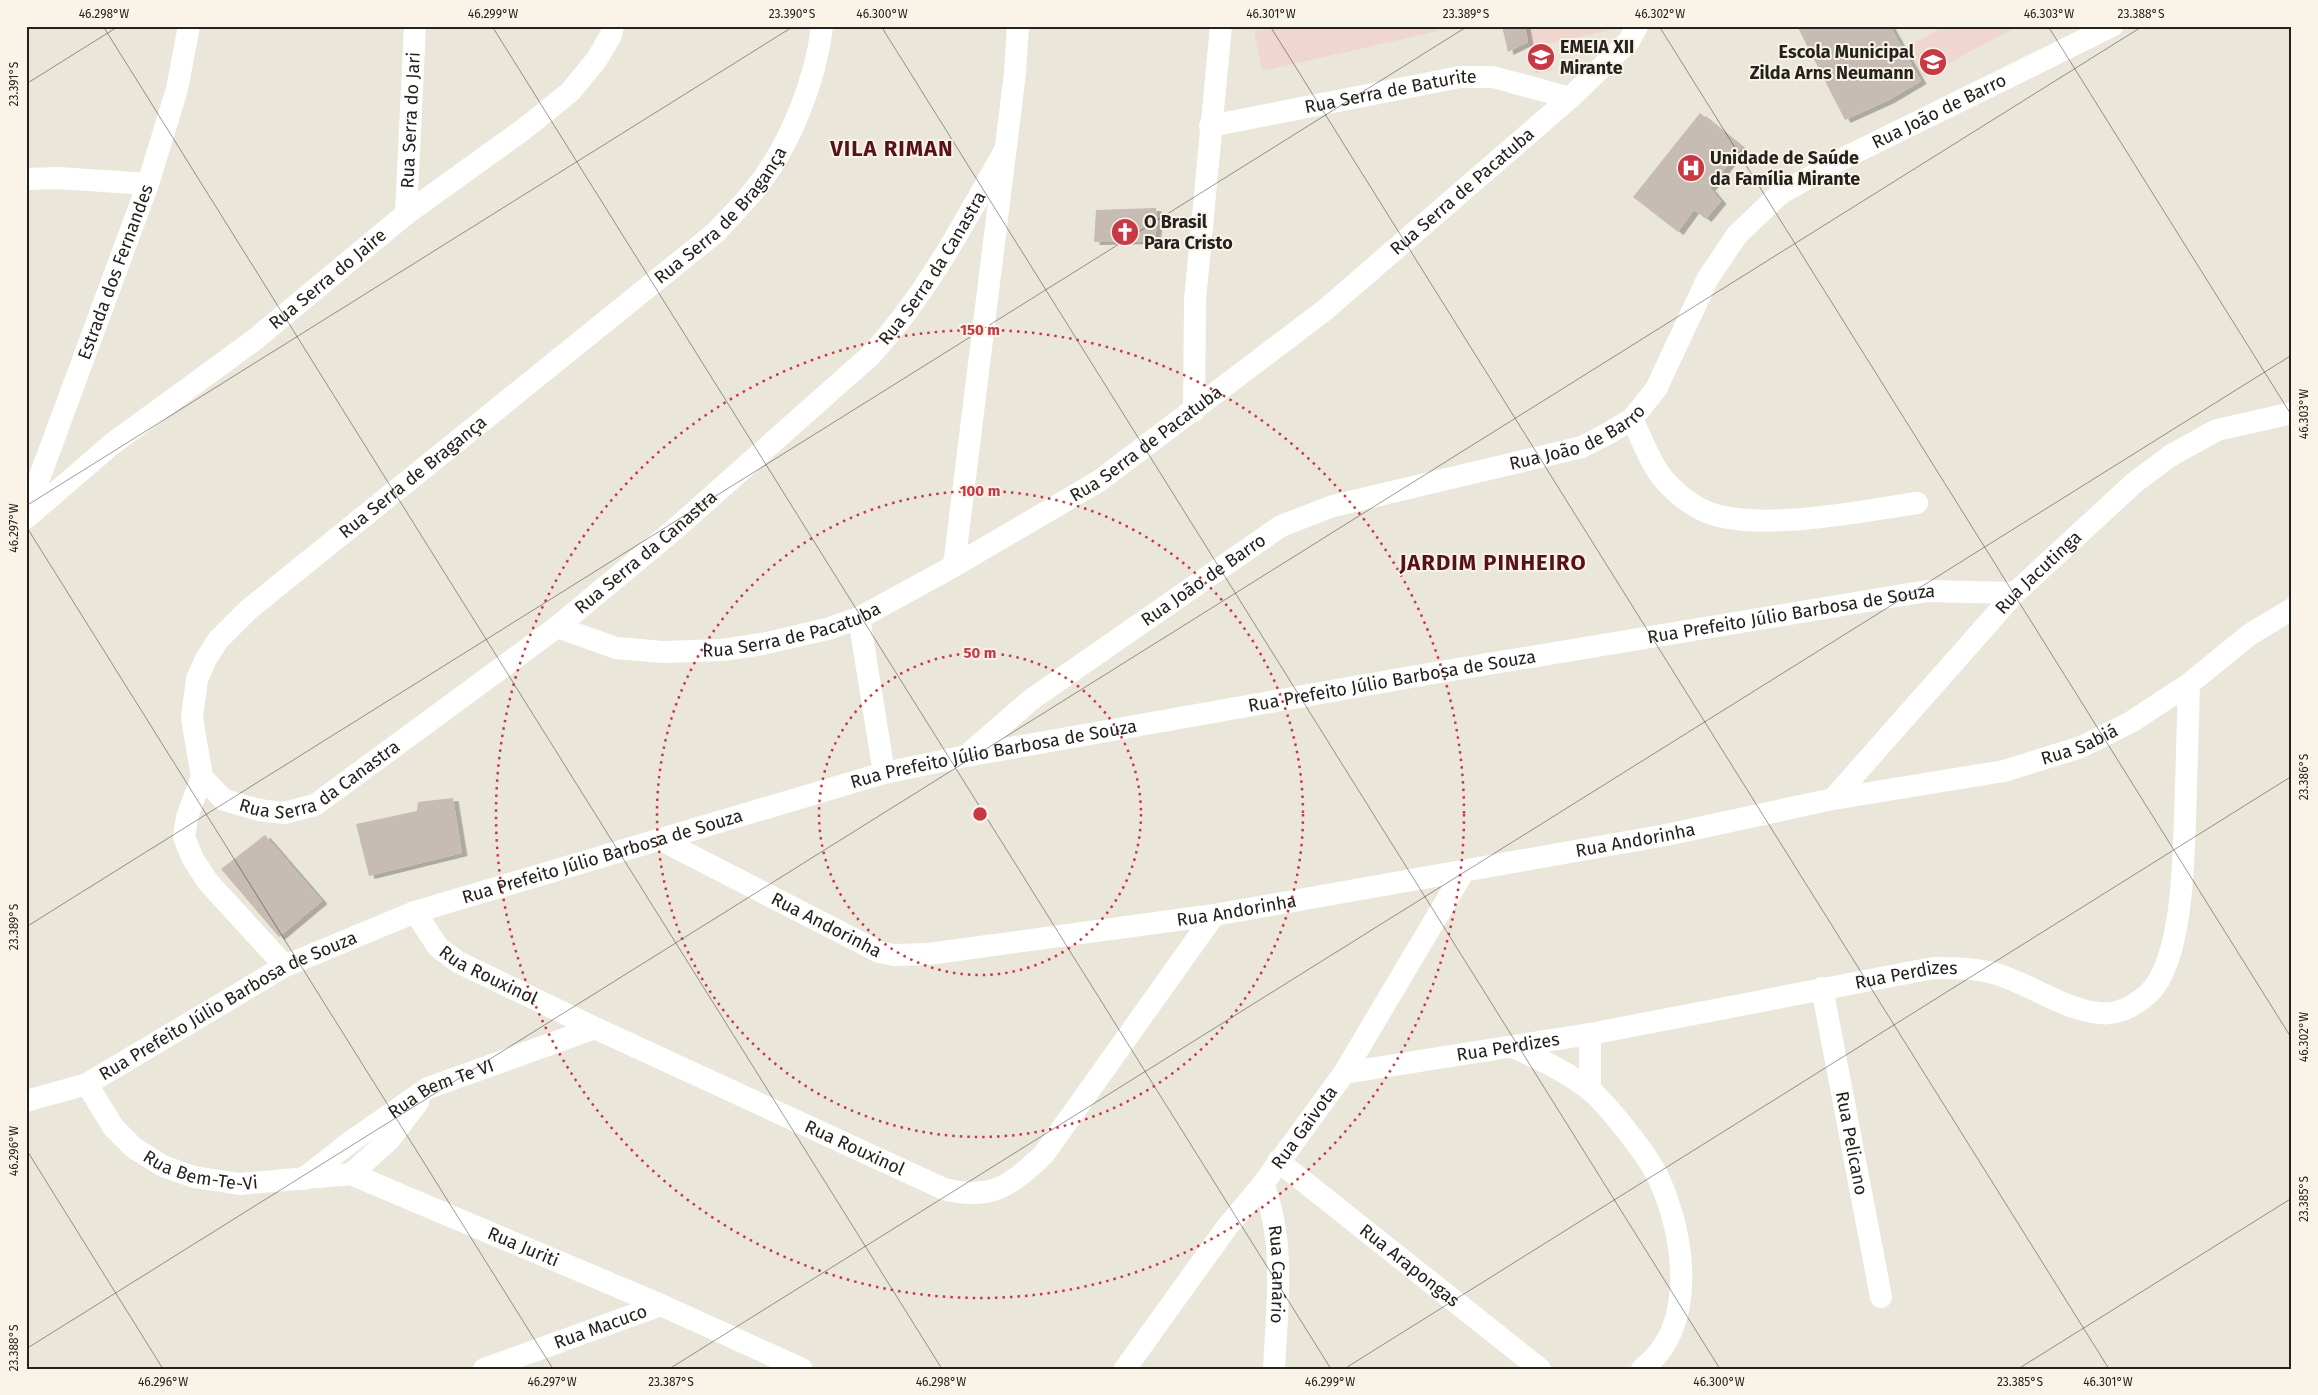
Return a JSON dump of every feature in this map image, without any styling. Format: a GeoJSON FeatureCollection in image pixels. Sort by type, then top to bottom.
{"type":"FeatureCollection","features":[{"type":"Feature","properties":{"kind":"street","name":"Estrada dos Fernandes"},"geometry":{"type":"LineString","coordinates":[[26,514],[148,184],[177,89],[189,26]]}},
{"type":"Feature","properties":{"kind":"street","name":"Rua Serra do Jari"},"geometry":{"type":"LineString","coordinates":[[406,214],[414,26]]}},
{"type":"Feature","properties":{"kind":"street","name":"Rua Serra do Jaire"},"geometry":{"type":"LineString","coordinates":[[26,518],[112,444],[253,341],[406,214],[524,129],[570,92],[597,59],[611,35],[613,26]]}},
{"type":"Feature","properties":{"kind":"street","name":"Rua Serra de Bragança"},"geometry":{"type":"LineString","coordinates":[[285,966],[208,882],[192,858],[184,837],[187,818],[202,776],[192,718],[197,679],[206,659],[218,640],[248,610],[715,233],[757,187],[786,141],[806,92],[822,26]]}},
{"type":"Feature","properties":{"kind":"street"},"geometry":{"type":"LineString","coordinates":[[954,566],[1004,152],[1016,73],[1018,26]]}},
{"type":"Feature","properties":{"kind":"street"},"geometry":{"type":"LineString","coordinates":[[1194,411],[1195,300],[1220,26]]}},
{"type":"Feature","properties":{"kind":"street","name":"Rua Serra de Pacatuba"},"geometry":{"type":"LineString","coordinates":[[557,627],[616,648],[663,652],[722,650],[762,644],[827,629],[859,618],[954,566],[1098,481],[1194,411],[1325,310],[1570,98],[1629,41],[1637,26]]}},
{"type":"Feature","properties":{"kind":"street","name":"Rua João de Barro"},"geometry":{"type":"LineString","coordinates":[[966,756],[1032,699],[1281,526],[1333,506],[1582,446],[1609,434],[1632,419],[1656,389],[1708,278],[1737,235],[1780,194],[1840,160],[2112,26]]}},
{"type":"Feature","properties":{"kind":"street","name":"Rua Serra de Baturite"},"geometry":{"type":"LineString","coordinates":[[1210,126],[1460,77],[1493,77],[1570,98]]}},
{"type":"Feature","properties":{"kind":"street","name":"Rua Serra da Canastra"},"geometry":{"type":"LineString","coordinates":[[202,776],[224,800],[258,810],[284,812],[315,805],[557,627],[675,528],[871,355],[899,325],[922,294],[1004,152]]}},
{"type":"Feature","properties":{"kind":"street"},"geometry":{"type":"LineString","coordinates":[[26,179],[58,178],[148,184]]}},
{"type":"Feature","properties":{"kind":"street","name":"Rua Jacutinga"},"geometry":{"type":"LineString","coordinates":[[1833,799],[2015,593],[2134,483],[2170,456],[2217,430],[2292,413]]}},
{"type":"Feature","properties":{"kind":"street"},"geometry":{"type":"LineString","coordinates":[[1632,419],[1661,476],[1682,497],[1703,510],[1724,516],[1755,519],[1810,519],[1916,503]]}},
{"type":"Feature","properties":{"kind":"street","name":"Rua Prefeito Júlio Barbosa de Souza"},"geometry":{"type":"LineString","coordinates":[[26,1101],[88,1084],[285,966],[415,912],[884,773],[966,756],[1428,674],[1927,591],[2015,593]]}},
{"type":"Feature","properties":{"kind":"street","name":"Rua Sabiá"},"geometry":{"type":"LineString","coordinates":[[1833,799],[1995,772],[2081,747],[2131,722],[2189,684],[2249,635],[2292,609]]}},
{"type":"Feature","properties":{"kind":"street"},"geometry":{"type":"LineString","coordinates":[[859,618],[884,773]]}},
{"type":"Feature","properties":{"kind":"street","name":"Rua Perdizes"},"geometry":{"type":"LineString","coordinates":[[1344,1073],[1590,1034],[1933,968],[1969,968],[1994,973],[2075,1007],[2100,1014],[2123,1009],[2142,999],[2158,980],[2168,957],[2176,924],[2183,872],[2189,684]]}},
{"type":"Feature","properties":{"kind":"street","name":"Rua Andorinha"},"geometry":{"type":"LineString","coordinates":[[661,840],[880,952],[894,955],[928,954],[1214,915],[1666,835],[1833,799]]}},
{"type":"Feature","properties":{"kind":"street","name":"Rua Gaivota"},"geometry":{"type":"LineString","coordinates":[[1125,1369],[1227,1227],[1262,1184],[1344,1073],[1464,871]]}},
{"type":"Feature","properties":{"kind":"street","name":"Rua Rouxinol"},"geometry":{"type":"LineString","coordinates":[[415,912],[438,946],[458,962],[595,1028],[944,1189],[966,1194],[988,1192],[1008,1184],[1028,1170],[1044,1154],[1214,915]]}},
{"type":"Feature","properties":{"kind":"street","name":"Rua Pelicano"},"geometry":{"type":"LineString","coordinates":[[1822,988],[1881,1297]]}},
{"type":"Feature","properties":{"kind":"street","name":"Rua Bem Te VI"},"geometry":{"type":"LineString","coordinates":[[303,1179],[353,1140],[428,1088],[595,1028]]}},
{"type":"Feature","properties":{"kind":"street"},"geometry":{"type":"LineString","coordinates":[[1590,1034],[1590,1090]]}},
{"type":"Feature","properties":{"kind":"street"},"geometry":{"type":"LineString","coordinates":[[1513,1047],[1546,1063],[1590,1090],[1642,1150],[1656,1173],[1679,1235],[1681,1264],[1679,1303],[1670,1337],[1655,1360],[1642,1369]]}},
{"type":"Feature","properties":{"kind":"street","name":"Rua Bem-Te-Vi"},"geometry":{"type":"LineString","coordinates":[[88,1084],[113,1127],[134,1148],[163,1166],[194,1176],[240,1184],[351,1174]]}},
{"type":"Feature","properties":{"kind":"street"},"geometry":{"type":"LineString","coordinates":[[351,1174],[389,1140],[428,1088]]}},
{"type":"Feature","properties":{"kind":"street","name":"Rua Arapongas"},"geometry":{"type":"LineString","coordinates":[[1278,1161],[1540,1369]]}},
{"type":"Feature","properties":{"kind":"street","name":"Rua Juriti"},"geometry":{"type":"LineString","coordinates":[[351,1174],[661,1305],[802,1369]]}},
{"type":"Feature","properties":{"kind":"street","name":"Rua Canário"},"geometry":{"type":"LineString","coordinates":[[1262,1184],[1272,1207],[1276,1229],[1278,1279],[1274,1369]]}},
{"type":"Feature","properties":{"kind":"street","name":"Rua Macuco"},"geometry":{"type":"LineString","coordinates":[[484,1369],[661,1305]]}},
{"type":"Feature","properties":{"kind":"shaded area"},"geometry":{"type":"Polygon","coordinates":[[[1279,26],[1436,26],[1438,31],[1262,71],[1254,31],[1279,26]]]}},
{"type":"Feature","properties":{"kind":"shaded area","name":"EMEIA XII Mirante"},"geometry":{"type":"Polygon","coordinates":[[[1525,26],[1609,26],[1610,30],[1548,44],[1553,70],[1535,74],[1525,26]]]}},
{"type":"Feature","properties":{"kind":"shaded area","name":"Escola Municipal Zilda Arns Neumann"},"geometry":{"type":"Polygon","coordinates":[[[1945,26],[2018,26],[1923,77],[1907,47],[1945,26]]]}},
{"type":"Feature","properties":{"kind":"building"},"geometry":{"type":"Polygon","coordinates":[[[1502,26],[1525,26],[1528,42],[1508,52],[1502,26]]]}},
{"type":"Feature","properties":{"kind":"building"},"geometry":{"type":"Polygon","coordinates":[[[1797,26],[1890,26],[1921,81],[1889,100],[1845,120],[1797,26]]]}},
{"type":"Feature","properties":{"kind":"building","name":"Unidade de Saúde da Família Mirante"},"geometry":{"type":"Polygon","coordinates":[[[1700,113],[1742,147],[1710,188],[1721,201],[1706,219],[1694,210],[1678,232],[1633,197],[1700,113]]]}},
{"type":"Feature","properties":{"kind":"building","name":"O Brasil Para Cristo"},"geometry":{"type":"Polygon","coordinates":[[[1156,208],[1155,241],[1094,242],[1096,210],[1156,208]]]}},
{"type":"Feature","properties":{"kind":"building"},"geometry":{"type":"Polygon","coordinates":[[[453,798],[462,853],[369,876],[356,824],[417,811],[418,802],[453,798]]]}},
{"type":"Feature","properties":{"kind":"building"},"geometry":{"type":"Polygon","coordinates":[[[265,835],[322,901],[279,937],[221,869],[265,835]]]}},
{"type":"Feature","properties":{"kind":"place","name":"EMEIA XII Mirante"},"geometry":{"type":"Point","coordinates":[1541,57]}},
{"type":"Feature","properties":{"kind":"place","name":"Escola Municipal Zilda Arns Neumann"},"geometry":{"type":"Point","coordinates":[1933,62]}},
{"type":"Feature","properties":{"kind":"place","name":"Unidade de Saúde da Família Mirante"},"geometry":{"type":"Point","coordinates":[1691,168]}},
{"type":"Feature","properties":{"kind":"place","name":"O Brasil Para Cristo"},"geometry":{"type":"Point","coordinates":[1125,232]}},
{"type":"Feature","properties":{"kind":"district","name":"VILA RIMAN"},"geometry":{"type":"Point","coordinates":[892,148]}},
{"type":"Feature","properties":{"kind":"district","name":"JARDIM PINHEIRO"},"geometry":{"type":"Point","coordinates":[1493,562]}}]}
